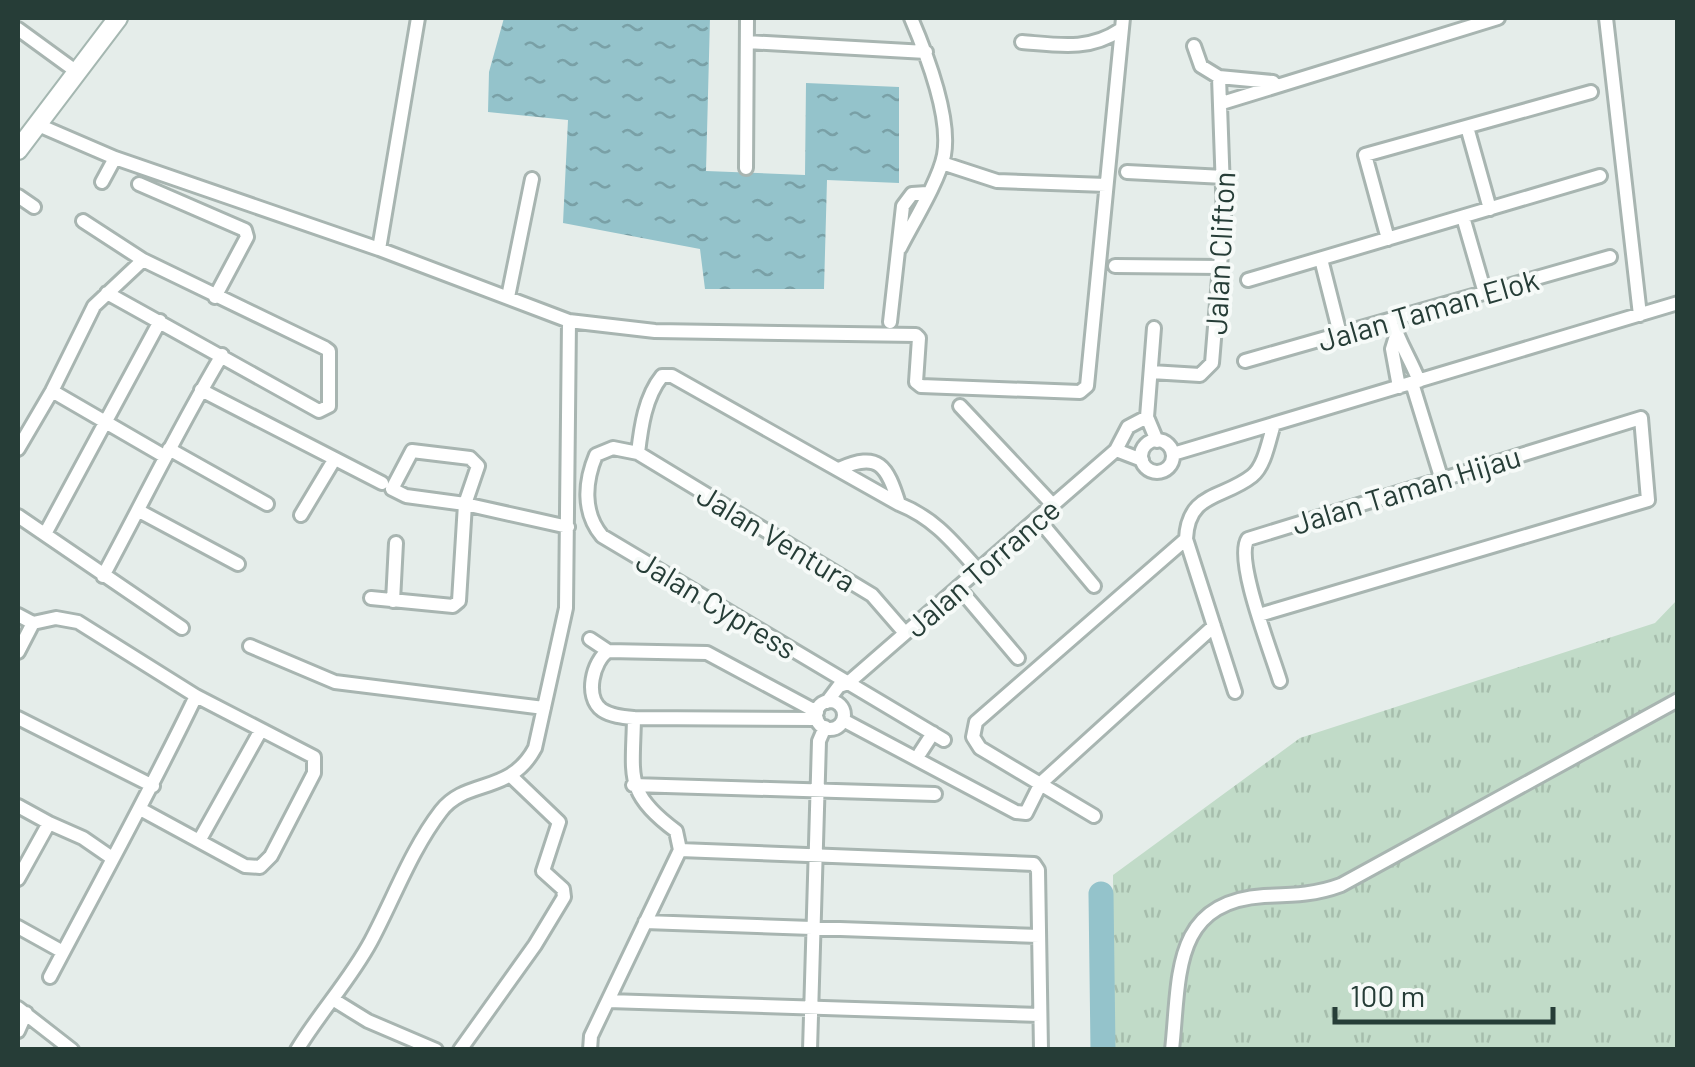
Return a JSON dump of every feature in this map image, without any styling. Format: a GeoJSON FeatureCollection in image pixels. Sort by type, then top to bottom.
{"type":"FeatureCollection","features":[{"type":"Feature","properties":{"kind":"street"},"geometry":{"type":"LineString","coordinates":[[18,150],[118,18]]}},
{"type":"Feature","properties":{"kind":"street"},"geometry":{"type":"LineString","coordinates":[[379,249],[418,18]]}},
{"type":"Feature","properties":{"kind":"street"},"geometry":{"type":"LineString","coordinates":[[746,168],[747,18]]}},
{"type":"Feature","properties":{"kind":"street"},"geometry":{"type":"LineString","coordinates":[[890,322],[906,198],[927,192],[942,163],[945,142],[926,52],[911,18]]}},
{"type":"Feature","properties":{"kind":"street"},"geometry":{"type":"LineString","coordinates":[[1222,103],[1498,18]]}},
{"type":"Feature","properties":{"kind":"street"},"geometry":{"type":"LineString","coordinates":[[1606,18],[1645,313]]}},
{"type":"Feature","properties":{"kind":"street"},"geometry":{"type":"LineString","coordinates":[[36,124],[115,158],[379,249],[570,321],[654,330],[916,335],[920,338],[916,382],[921,386],[1080,392],[1088,386],[1122,21]]}},
{"type":"Feature","properties":{"kind":"street"},"geometry":{"type":"LineString","coordinates":[[1022,42],[1072,46],[1100,42],[1122,21]]}},
{"type":"Feature","properties":{"kind":"street"},"geometry":{"type":"LineString","coordinates":[[18,29],[77,72]]}},
{"type":"Feature","properties":{"kind":"street"},"geometry":{"type":"LineString","coordinates":[[747,42],[926,52]]}},
{"type":"Feature","properties":{"kind":"street"},"geometry":{"type":"LineString","coordinates":[[1194,46],[1201,66],[1218,77],[1278,83]]}},
{"type":"Feature","properties":{"kind":"street","name":"Jalan Clifton"},"geometry":{"type":"LineString","coordinates":[[1151,372],[1200,374],[1212,364],[1224,177],[1218,77]]}},
{"type":"Feature","properties":{"kind":"street"},"geometry":{"type":"LineString","coordinates":[[1388,239],[1365,155],[1591,92]]}},
{"type":"Feature","properties":{"kind":"street"},"geometry":{"type":"LineString","coordinates":[[1467,128],[1490,209]]}},
{"type":"Feature","properties":{"kind":"street"},"geometry":{"type":"LineString","coordinates":[[102,182],[115,158]]}},
{"type":"Feature","properties":{"kind":"street"},"geometry":{"type":"LineString","coordinates":[[942,163],[998,181],[1106,185]]}},
{"type":"Feature","properties":{"kind":"street"},"geometry":{"type":"LineString","coordinates":[[1127,172],[1224,177]]}},
{"type":"Feature","properties":{"kind":"street"},"geometry":{"type":"LineString","coordinates":[[1248,280],[1600,176]]}},
{"type":"Feature","properties":{"kind":"street"},"geometry":{"type":"LineString","coordinates":[[508,297],[532,178]]}},
{"type":"Feature","properties":{"kind":"street"},"geometry":{"type":"LineString","coordinates":[[139,184],[245,230],[247,237],[215,297]]}},
{"type":"Feature","properties":{"kind":"street"},"geometry":{"type":"LineString","coordinates":[[18,196],[34,207]]}},
{"type":"Feature","properties":{"kind":"street"},"geometry":{"type":"LineString","coordinates":[[1463,217],[1485,293]]}},
{"type":"Feature","properties":{"kind":"street"},"geometry":{"type":"LineString","coordinates":[[84,221],[144,260],[329,351],[330,406],[319,412],[106,293]]}},
{"type":"Feature","properties":{"kind":"street","name":"Jalan Taman Elok"},"geometry":{"type":"LineString","coordinates":[[1245,361],[1610,257]]}},
{"type":"Feature","properties":{"kind":"street"},"geometry":{"type":"LineString","coordinates":[[1321,258],[1340,334]]}},
{"type":"Feature","properties":{"kind":"street"},"geometry":{"type":"LineString","coordinates":[[18,449],[84,323],[106,293],[144,260]]}},
{"type":"Feature","properties":{"kind":"street"},"geometry":{"type":"LineString","coordinates":[[1115,266],[1220,267]]}},
{"type":"Feature","properties":{"kind":"street"},"geometry":{"type":"LineString","coordinates":[[1174,454],[1678,304]]}},
{"type":"Feature","properties":{"kind":"street"},"geometry":{"type":"LineString","coordinates":[[1392,319],[1396,336],[1408,351],[1410,384]]}},
{"type":"Feature","properties":{"kind":"street"},"geometry":{"type":"LineString","coordinates":[[45,534],[160,321]]}},
{"type":"Feature","properties":{"kind":"street"},"geometry":{"type":"LineString","coordinates":[[297,1050],[370,942],[408,864],[442,810],[455,798],[512,777],[535,748],[566,608],[570,321]]}},
{"type":"Feature","properties":{"kind":"street","name":"Jalan Clifton"},"geometry":{"type":"LineString","coordinates":[[1147,417],[1154,328]]}},
{"type":"Feature","properties":{"kind":"street"},"geometry":{"type":"LineString","coordinates":[[1396,336],[1392,349],[1410,384],[1441,478]]}},
{"type":"Feature","properties":{"kind":"street"},"geometry":{"type":"LineString","coordinates":[[103,576],[166,452],[222,355]]}},
{"type":"Feature","properties":{"kind":"street"},"geometry":{"type":"LineString","coordinates":[[638,453],[641,426],[655,386],[662,376],[672,376],[898,504],[924,514],[978,570]]}},
{"type":"Feature","properties":{"kind":"street"},"geometry":{"type":"LineString","coordinates":[[52,390],[107,423],[267,504]]}},
{"type":"Feature","properties":{"kind":"street"},"geometry":{"type":"LineString","coordinates":[[201,390],[382,483]]}},
{"type":"Feature","properties":{"kind":"street"},"geometry":{"type":"LineString","coordinates":[[960,406],[1053,505]]}},
{"type":"Feature","properties":{"kind":"street"},"geometry":{"type":"LineString","coordinates":[[1147,417],[1157,441]]}},
{"type":"Feature","properties":{"kind":"street","name":"Jalan Torrance"},"geometry":{"type":"LineString","coordinates":[[821,715],[840,686],[1116,450],[1128,428],[1147,417]]}},
{"type":"Feature","properties":{"kind":"street","name":"Jalan Taman Hijau"},"geometry":{"type":"LineString","coordinates":[[1260,616],[1648,500],[1640,418],[1248,539],[1242,551],[1260,616],[1280,681]]}},
{"type":"Feature","properties":{"kind":"street"},"geometry":{"type":"LineString","coordinates":[[1235,692],[1186,539],[1187,525],[1198,506],[1259,469],[1274,424]]}},
{"type":"Feature","properties":{"kind":"street"},"geometry":{"type":"LineString","coordinates":[[1142,460],[1144,449],[1157,441],[1168,444],[1174,454]]}},
{"type":"Feature","properties":{"kind":"street","name":"Jalan Cypress"},"geometry":{"type":"LineString","coordinates":[[638,453],[613,448],[596,455],[586,478],[589,510],[602,536],[938,736],[920,753]]}},
{"type":"Feature","properties":{"kind":"street"},"geometry":{"type":"LineString","coordinates":[[1116,450],[1142,460],[1148,469],[1158,472],[1168,468],[1174,454]]}},
{"type":"Feature","properties":{"kind":"street"},"geometry":{"type":"LineString","coordinates":[[371,598],[458,604],[465,504],[478,470],[477,462],[412,451],[392,490],[406,496],[465,504],[568,527]]}},
{"type":"Feature","properties":{"kind":"street","name":"Jalan Ventura"},"geometry":{"type":"LineString","coordinates":[[638,453],[872,594],[905,633]]}},
{"type":"Feature","properties":{"kind":"street"},"geometry":{"type":"LineString","coordinates":[[301,515],[334,460]]}},
{"type":"Feature","properties":{"kind":"street"},"geometry":{"type":"LineString","coordinates":[[839,469],[857,461],[879,464],[890,476],[898,504]]}},
{"type":"Feature","properties":{"kind":"street"},"geometry":{"type":"LineString","coordinates":[[139,511],[238,564]]}},
{"type":"Feature","properties":{"kind":"street"},"geometry":{"type":"LineString","coordinates":[[18,516],[182,628]]}},
{"type":"Feature","properties":{"kind":"street"},"geometry":{"type":"LineString","coordinates":[[1038,518],[1094,586]]}},
{"type":"Feature","properties":{"kind":"street"},"geometry":{"type":"LineString","coordinates":[[1094,816],[980,748],[973,737],[976,722],[1186,539]]}},
{"type":"Feature","properties":{"kind":"street"},"geometry":{"type":"LineString","coordinates":[[394,600],[396,543]]}},
{"type":"Feature","properties":{"kind":"street"},"geometry":{"type":"LineString","coordinates":[[958,587],[1018,658]]}},
{"type":"Feature","properties":{"kind":"street"},"geometry":{"type":"LineString","coordinates":[[18,615],[33,622]]}},
{"type":"Feature","properties":{"kind":"street"},"geometry":{"type":"LineString","coordinates":[[18,624],[56,618],[78,622],[196,696],[314,757],[316,766],[271,856],[260,867],[245,866],[142,810]]}},
{"type":"Feature","properties":{"kind":"street"},"geometry":{"type":"LineString","coordinates":[[18,652],[33,622]]}},
{"type":"Feature","properties":{"kind":"street"},"geometry":{"type":"LineString","coordinates":[[810,1050],[821,715],[835,702],[843,716],[1016,812],[1026,813],[1041,783],[1214,626]]}},
{"type":"Feature","properties":{"kind":"street"},"geometry":{"type":"LineString","coordinates":[[590,639],[608,650],[708,653],[821,715],[833,728],[849,699],[848,683]]}},
{"type":"Feature","properties":{"kind":"street"},"geometry":{"type":"LineString","coordinates":[[250,646],[335,682],[544,708]]}},
{"type":"Feature","properties":{"kind":"street"},"geometry":{"type":"LineString","coordinates":[[608,650],[598,658],[594,669],[594,701],[600,709],[620,718],[821,715]]}},
{"type":"Feature","properties":{"kind":"street"},"geometry":{"type":"LineString","coordinates":[[50,977],[112,858],[142,810],[196,696]]}},
{"type":"Feature","properties":{"kind":"street"},"geometry":{"type":"LineString","coordinates":[[1172,1050],[1187,941],[1210,910],[1262,896],[1314,895],[1340,884],[1678,700]]}},
{"type":"Feature","properties":{"kind":"street"},"geometry":{"type":"LineString","coordinates":[[18,718],[153,786]]}},
{"type":"Feature","properties":{"kind":"street"},"geometry":{"type":"LineString","coordinates":[[590,1050],[590,1036],[680,850],[676,831],[656,817],[633,786],[634,718]]}},
{"type":"Feature","properties":{"kind":"street"},"geometry":{"type":"LineString","coordinates":[[200,841],[261,730]]}},
{"type":"Feature","properties":{"kind":"street"},"geometry":{"type":"LineString","coordinates":[[460,1050],[564,897],[562,889],[543,870],[560,822],[512,777]]}},
{"type":"Feature","properties":{"kind":"street"},"geometry":{"type":"LineString","coordinates":[[633,786],[934,794]]}},
{"type":"Feature","properties":{"kind":"street"},"geometry":{"type":"LineString","coordinates":[[656,817],[666,786]]}},
{"type":"Feature","properties":{"kind":"street"},"geometry":{"type":"LineString","coordinates":[[18,806],[84,838],[112,858]]}},
{"type":"Feature","properties":{"kind":"street"},"geometry":{"type":"LineString","coordinates":[[18,880],[49,822]]}},
{"type":"Feature","properties":{"kind":"street"},"geometry":{"type":"LineString","coordinates":[[680,850],[1034,864],[1038,870],[1042,1050]]}},
{"type":"Feature","properties":{"kind":"street"},"geometry":{"type":"LineString","coordinates":[[646,922],[1039,936]]}},
{"type":"Feature","properties":{"kind":"street"},"geometry":{"type":"LineString","coordinates":[[18,927],[64,952]]}},
{"type":"Feature","properties":{"kind":"street"},"geometry":{"type":"LineString","coordinates":[[334,1000],[368,1021],[436,1050]]}},
{"type":"Feature","properties":{"kind":"street"},"geometry":{"type":"LineString","coordinates":[[608,1001],[1040,1015]]}},
{"type":"Feature","properties":{"kind":"street"},"geometry":{"type":"LineString","coordinates":[[18,1031],[22,1011],[72,1050]]}},
{"type":"Feature","properties":{"kind":"green space"},"geometry":{"type":"Polygon","coordinates":[[[1677,600],[1677,1049],[1113,1050],[1113,875],[1300,738],[1655,623],[1677,600]]]}},
{"type":"Feature","properties":{"kind":"water"},"geometry":{"type":"Polygon","coordinates":[[[504,18],[710,18],[706,171],[805,175],[806,83],[899,87],[899,183],[827,180],[824,289],[705,289],[700,249],[563,223],[568,120],[488,112],[489,72],[504,18]]]}},
{"type":"Feature","properties":{"kind":"waterway"},"geometry":{"type":"LineString","coordinates":[[1101,894],[1103,1050]]}}]}
